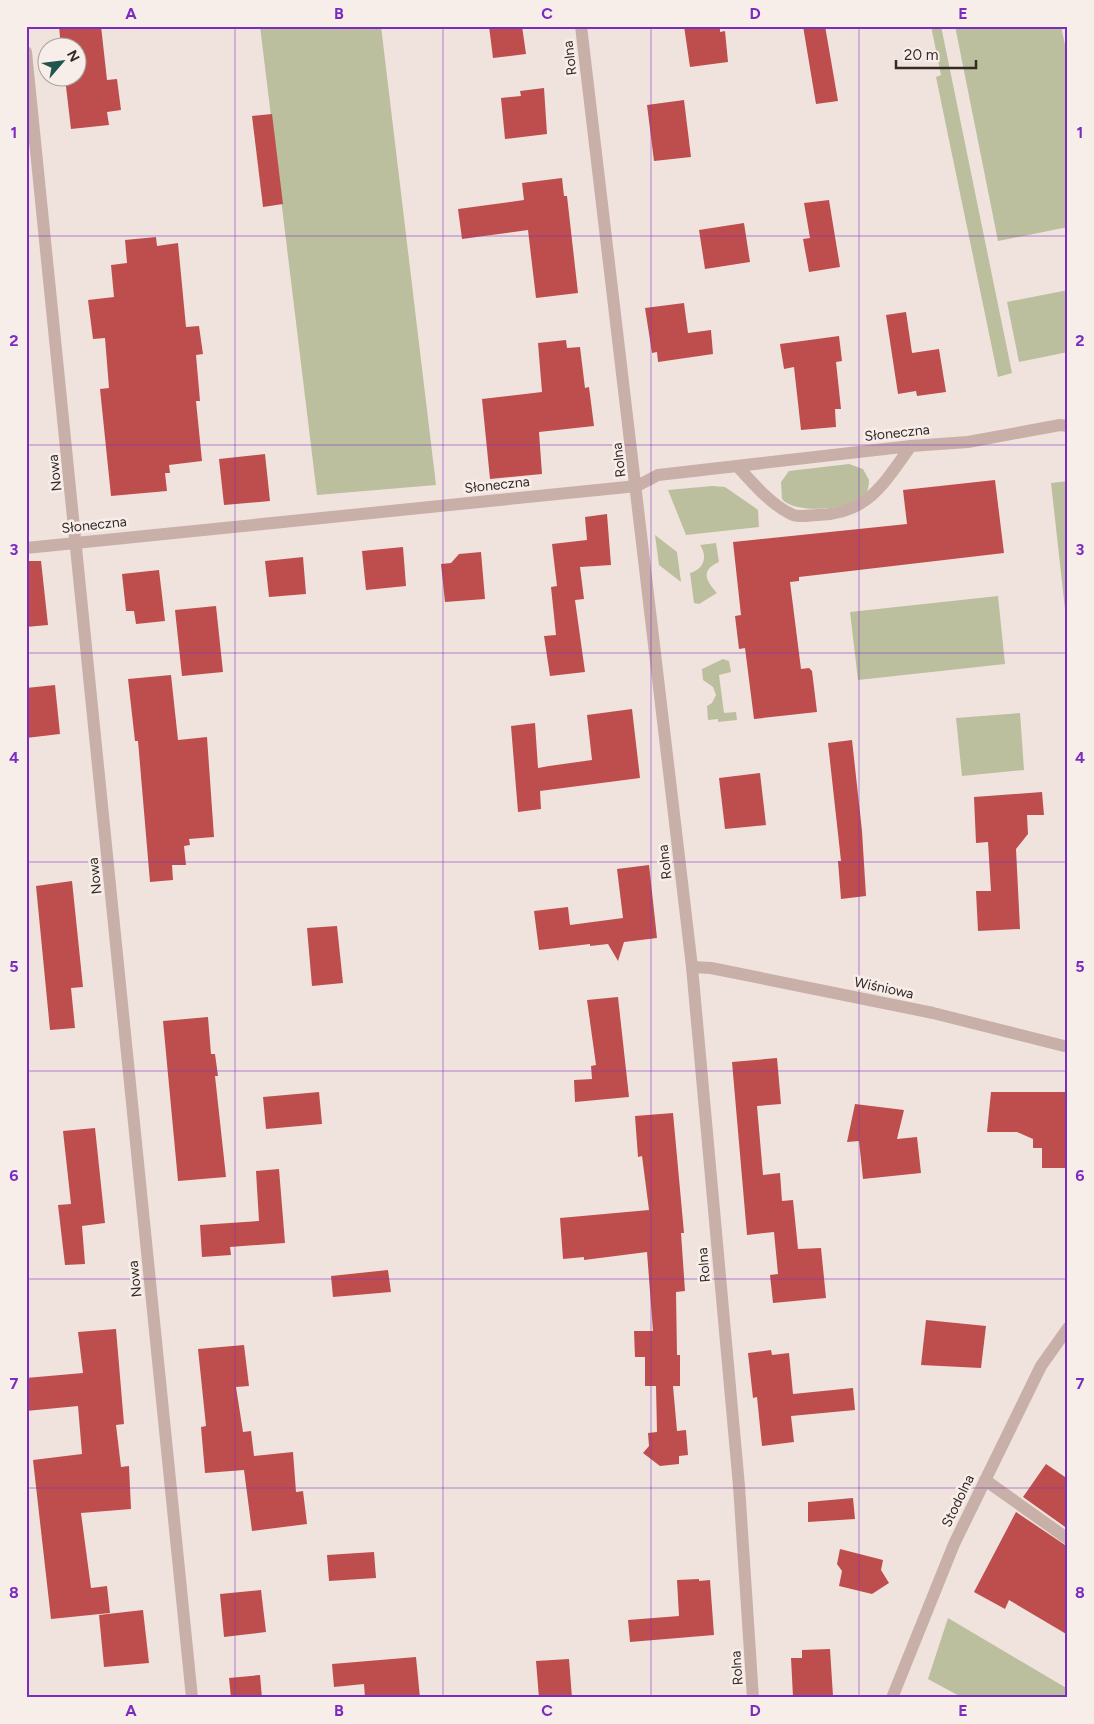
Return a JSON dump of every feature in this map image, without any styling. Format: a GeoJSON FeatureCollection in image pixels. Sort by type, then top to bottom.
{"type":"FeatureCollection","features":[{"type":"Feature","properties":{"kind":"street","name":"Rolna"},"geometry":{"type":"LineString","coordinates":[[582,26],[692,967],[740,1486],[754,1698]]}},
{"type":"Feature","properties":{"kind":"street","name":"Nowa"},"geometry":{"type":"LineString","coordinates":[[26,52],[77,542],[192,1698]]}},
{"type":"Feature","properties":{"kind":"street","name":"Słoneczna"},"geometry":{"type":"LineString","coordinates":[[26,548],[637,486],[658,475],[911,446],[968,442],[1060,425],[1068,426]]}},
{"type":"Feature","properties":{"kind":"street"},"geometry":{"type":"LineString","coordinates":[[737,466],[774,504],[793,516],[825,515],[863,504],[876,492],[911,446]]}},
{"type":"Feature","properties":{"kind":"street","name":"Wiśniowa"},"geometry":{"type":"LineString","coordinates":[[692,967],[711,968],[924,1011],[1068,1047]]}},
{"type":"Feature","properties":{"kind":"street","name":"Stodolna"},"geometry":{"type":"LineString","coordinates":[[892,1698],[954,1544],[1041,1366],[1067,1328]]}},
{"type":"Feature","properties":{"kind":"street"},"geometry":{"type":"LineString","coordinates":[[985,1480],[1068,1539]]}},
{"type":"Feature","properties":{"kind":"green space"},"geometry":{"type":"Polygon","coordinates":[[[260,26],[381,26],[436,485],[317,495],[260,26]]]}},
{"type":"Feature","properties":{"kind":"green space"},"geometry":{"type":"Polygon","coordinates":[[[931,26],[941,26],[1012,373],[998,377],[936,77],[941,75],[931,26]]]}},
{"type":"Feature","properties":{"kind":"green space"},"geometry":{"type":"Polygon","coordinates":[[[955,26],[1061,26],[1068,59],[1068,227],[998,241],[955,26]]]}},
{"type":"Feature","properties":{"kind":"green space"},"geometry":{"type":"Polygon","coordinates":[[[1068,290],[1068,352],[1019,362],[1007,302],[1068,290]]]}},
{"type":"Feature","properties":{"kind":"green space"},"geometry":{"type":"Polygon","coordinates":[[[849,464],[863,469],[869,480],[865,495],[858,500],[836,507],[811,509],[789,504],[782,499],[781,482],[789,471],[849,464]]]}},
{"type":"Feature","properties":{"kind":"green space"},"geometry":{"type":"Polygon","coordinates":[[[1068,481],[1068,617],[1066,618],[1051,483],[1068,481]]]}},
{"type":"Feature","properties":{"kind":"green space"},"geometry":{"type":"Polygon","coordinates":[[[712,486],[725,487],[758,510],[759,527],[686,535],[668,490],[712,486]]]}},
{"type":"Feature","properties":{"kind":"green space"},"geometry":{"type":"Polygon","coordinates":[[[655,535],[677,552],[681,582],[659,565],[655,535]]]}},
{"type":"Feature","properties":{"kind":"green space"},"geometry":{"type":"Polygon","coordinates":[[[716,543],[719,562],[709,569],[707,576],[717,593],[699,604],[694,603],[690,573],[699,569],[703,562],[704,554],[700,545],[716,543]]]}},
{"type":"Feature","properties":{"kind":"green space"},"geometry":{"type":"Polygon","coordinates":[[[998,596],[1005,664],[858,680],[850,612],[998,596]]]}},
{"type":"Feature","properties":{"kind":"green space"},"geometry":{"type":"Polygon","coordinates":[[[723,659],[729,661],[731,672],[719,675],[724,713],[736,712],[737,720],[718,722],[718,719],[708,720],[707,706],[712,703],[716,695],[713,687],[703,680],[702,669],[723,659]]]}},
{"type":"Feature","properties":{"kind":"green space"},"geometry":{"type":"Polygon","coordinates":[[[1020,713],[1024,770],[962,776],[956,718],[1020,713]]]}},
{"type":"Feature","properties":{"kind":"green space"},"geometry":{"type":"Polygon","coordinates":[[[948,1618],[1068,1689],[1068,1698],[963,1698],[928,1679],[948,1618]]]}},
{"type":"Feature","properties":{"kind":"building"},"geometry":{"type":"Polygon","coordinates":[[[59,26],[101,26],[107,80],[117,79],[121,110],[107,112],[109,125],[71,129],[66,88],[88,88],[88,38],[60,38],[59,26]]]}},
{"type":"Feature","properties":{"kind":"building"},"geometry":{"type":"Polygon","coordinates":[[[489,26],[522,26],[526,54],[493,58],[489,26]]]}},
{"type":"Feature","properties":{"kind":"building"},"geometry":{"type":"Polygon","coordinates":[[[684,26],[720,26],[720,32],[725,31],[728,62],[690,67],[684,26]]]}},
{"type":"Feature","properties":{"kind":"building"},"geometry":{"type":"Polygon","coordinates":[[[803,26],[825,26],[838,101],[816,104],[803,26]]]}},
{"type":"Feature","properties":{"kind":"building"},"geometry":{"type":"Polygon","coordinates":[[[544,88],[547,134],[505,139],[501,98],[521,96],[520,91],[544,88]]]}},
{"type":"Feature","properties":{"kind":"building"},"geometry":{"type":"Polygon","coordinates":[[[684,100],[691,157],[654,161],[647,105],[684,100]]]}},
{"type":"Feature","properties":{"kind":"building"},"geometry":{"type":"Polygon","coordinates":[[[272,114],[283,204],[263,207],[252,116],[272,114]]]}},
{"type":"Feature","properties":{"kind":"building"},"geometry":{"type":"Polygon","coordinates":[[[562,178],[564,196],[567,196],[578,293],[536,298],[528,230],[462,239],[458,209],[524,200],[522,183],[562,178]]]}},
{"type":"Feature","properties":{"kind":"building"},"geometry":{"type":"Polygon","coordinates":[[[829,200],[840,267],[809,272],[803,239],[810,238],[804,203],[829,200]]]}},
{"type":"Feature","properties":{"kind":"building"},"geometry":{"type":"Polygon","coordinates":[[[744,223],[750,262],[705,269],[699,230],[744,223]]]}},
{"type":"Feature","properties":{"kind":"building"},"geometry":{"type":"Polygon","coordinates":[[[156,237],[157,246],[178,243],[186,327],[199,326],[203,354],[196,355],[200,401],[196,401],[202,461],[169,465],[170,473],[165,473],[167,491],[111,496],[100,389],[109,388],[105,338],[93,339],[88,300],[114,297],[111,265],[127,263],[125,240],[156,237]]]}},
{"type":"Feature","properties":{"kind":"building"},"geometry":{"type":"Polygon","coordinates":[[[684,303],[688,333],[711,330],[713,354],[658,362],[657,352],[652,353],[645,308],[684,303]]]}},
{"type":"Feature","properties":{"kind":"building"},"geometry":{"type":"Polygon","coordinates":[[[906,312],[912,353],[939,349],[946,392],[917,396],[916,391],[898,394],[886,315],[906,312]]]}},
{"type":"Feature","properties":{"kind":"building"},"geometry":{"type":"Polygon","coordinates":[[[839,336],[842,361],[836,362],[841,409],[835,409],[836,427],[801,430],[794,367],[784,369],[780,344],[839,336]]]}},
{"type":"Feature","properties":{"kind":"building"},"geometry":{"type":"Polygon","coordinates":[[[566,340],[567,348],[580,347],[585,388],[589,387],[594,426],[539,432],[542,474],[490,479],[482,399],[542,392],[538,343],[566,340]]]}},
{"type":"Feature","properties":{"kind":"building"},"geometry":{"type":"Polygon","coordinates":[[[265,454],[270,501],[224,505],[219,459],[265,454]]]}},
{"type":"Feature","properties":{"kind":"building"},"geometry":{"type":"Polygon","coordinates":[[[995,480],[1004,553],[799,577],[799,581],[790,582],[801,669],[809,668],[812,671],[817,712],[754,719],[745,648],[739,649],[735,616],[741,615],[733,542],[907,524],[903,490],[995,480]]]}},
{"type":"Feature","properties":{"kind":"building"},"geometry":{"type":"Polygon","coordinates":[[[607,514],[611,565],[580,567],[584,599],[575,600],[585,672],[550,676],[544,636],[556,635],[551,587],[557,586],[552,544],[587,540],[585,517],[607,514]]]}},
{"type":"Feature","properties":{"kind":"building"},"geometry":{"type":"Polygon","coordinates":[[[403,547],[406,586],[366,590],[362,551],[403,547]]]}},
{"type":"Feature","properties":{"kind":"building"},"geometry":{"type":"Polygon","coordinates":[[[481,552],[485,599],[445,602],[441,564],[451,563],[459,554],[481,552]]]}},
{"type":"Feature","properties":{"kind":"building"},"geometry":{"type":"Polygon","coordinates":[[[303,557],[306,594],[269,597],[265,561],[303,557]]]}},
{"type":"Feature","properties":{"kind":"building"},"geometry":{"type":"Polygon","coordinates":[[[26,561],[41,561],[48,625],[26,627],[26,561]]]}},
{"type":"Feature","properties":{"kind":"building"},"geometry":{"type":"Polygon","coordinates":[[[159,570],[165,621],[136,624],[134,611],[126,611],[122,574],[159,570]]]}},
{"type":"Feature","properties":{"kind":"building"},"geometry":{"type":"Polygon","coordinates":[[[216,606],[223,672],[182,676],[175,610],[216,606]]]}},
{"type":"Feature","properties":{"kind":"building"},"geometry":{"type":"Polygon","coordinates":[[[171,675],[178,740],[207,737],[214,837],[189,839],[190,845],[184,846],[186,865],[172,865],[173,880],[150,882],[138,741],[135,741],[128,679],[171,675]]]}},
{"type":"Feature","properties":{"kind":"building"},"geometry":{"type":"Polygon","coordinates":[[[55,685],[60,734],[26,738],[26,688],[55,685]]]}},
{"type":"Feature","properties":{"kind":"building"},"geometry":{"type":"Polygon","coordinates":[[[632,709],[640,778],[540,791],[541,809],[518,812],[511,726],[535,723],[538,768],[592,760],[587,715],[632,709]]]}},
{"type":"Feature","properties":{"kind":"building"},"geometry":{"type":"Polygon","coordinates":[[[852,740],[862,831],[866,896],[841,899],[838,861],[841,861],[828,743],[852,740]]]}},
{"type":"Feature","properties":{"kind":"building"},"geometry":{"type":"Polygon","coordinates":[[[760,773],[766,825],[725,829],[719,778],[760,773]]]}},
{"type":"Feature","properties":{"kind":"building"},"geometry":{"type":"Polygon","coordinates":[[[1042,792],[1044,815],[1027,815],[1028,834],[1016,849],[1020,929],[978,931],[976,891],[991,891],[988,842],[976,843],[974,797],[1042,792]]]}},
{"type":"Feature","properties":{"kind":"building"},"geometry":{"type":"Polygon","coordinates":[[[649,865],[657,938],[624,942],[618,961],[608,944],[590,946],[590,944],[539,950],[534,911],[568,907],[570,925],[623,918],[617,869],[649,865]]]}},
{"type":"Feature","properties":{"kind":"building"},"geometry":{"type":"Polygon","coordinates":[[[72,881],[83,987],[71,988],[75,1028],[50,1030],[36,886],[72,881]]]}},
{"type":"Feature","properties":{"kind":"building"},"geometry":{"type":"Polygon","coordinates":[[[337,926],[343,983],[312,986],[307,928],[337,926]]]}},
{"type":"Feature","properties":{"kind":"building"},"geometry":{"type":"Polygon","coordinates":[[[618,997],[629,1097],[575,1102],[574,1080],[592,1079],[591,1066],[596,1065],[587,1000],[618,997]]]}},
{"type":"Feature","properties":{"kind":"building"},"geometry":{"type":"Polygon","coordinates":[[[208,1017],[211,1054],[215,1054],[218,1076],[215,1076],[226,1177],[178,1181],[163,1021],[208,1017]]]}},
{"type":"Feature","properties":{"kind":"building"},"geometry":{"type":"Polygon","coordinates":[[[777,1058],[781,1104],[757,1106],[763,1175],[780,1173],[782,1201],[793,1200],[798,1249],[821,1248],[826,1298],[773,1303],[770,1275],[778,1274],[774,1232],[747,1235],[732,1062],[777,1058]]]}},
{"type":"Feature","properties":{"kind":"building"},"geometry":{"type":"Polygon","coordinates":[[[319,1092],[322,1124],[266,1129],[263,1097],[319,1092]]]}},
{"type":"Feature","properties":{"kind":"building"},"geometry":{"type":"Polygon","coordinates":[[[991,1092],[1068,1092],[1068,1168],[1042,1168],[1042,1148],[1033,1148],[1033,1139],[1017,1132],[987,1132],[991,1092]]]}},
{"type":"Feature","properties":{"kind":"building"},"geometry":{"type":"Polygon","coordinates":[[[855,1104],[904,1110],[897,1139],[917,1137],[921,1173],[863,1179],[859,1141],[847,1142],[855,1104]]]}},
{"type":"Feature","properties":{"kind":"building"},"geometry":{"type":"Polygon","coordinates":[[[673,1113],[684,1233],[681,1233],[685,1291],[676,1292],[677,1355],[680,1355],[680,1386],[673,1386],[677,1431],[686,1430],[688,1455],[679,1456],[679,1464],[660,1466],[643,1453],[649,1446],[648,1433],[657,1432],[656,1386],[645,1386],[645,1357],[635,1357],[634,1331],[653,1331],[647,1252],[584,1260],[584,1257],[563,1259],[560,1218],[649,1210],[642,1156],[638,1157],[635,1116],[673,1113]]]}},
{"type":"Feature","properties":{"kind":"building"},"geometry":{"type":"Polygon","coordinates":[[[95,1128],[105,1223],[82,1226],[85,1264],[65,1265],[58,1205],[71,1204],[63,1131],[95,1128]]]}},
{"type":"Feature","properties":{"kind":"building"},"geometry":{"type":"Polygon","coordinates":[[[279,1169],[285,1243],[230,1247],[231,1255],[202,1257],[200,1225],[259,1221],[256,1171],[279,1169]]]}},
{"type":"Feature","properties":{"kind":"building"},"geometry":{"type":"Polygon","coordinates":[[[388,1270],[391,1292],[333,1297],[331,1276],[388,1270]]]}},
{"type":"Feature","properties":{"kind":"building"},"geometry":{"type":"Polygon","coordinates":[[[926,1320],[986,1326],[981,1368],[921,1365],[926,1320]]]}},
{"type":"Feature","properties":{"kind":"building"},"geometry":{"type":"Polygon","coordinates":[[[116,1329],[124,1424],[116,1425],[121,1467],[129,1466],[131,1509],[81,1513],[91,1588],[107,1586],[110,1613],[51,1619],[33,1460],[82,1454],[78,1406],[26,1411],[26,1378],[83,1373],[78,1332],[116,1329]]]}},
{"type":"Feature","properties":{"kind":"building"},"geometry":{"type":"Polygon","coordinates":[[[244,1345],[249,1386],[236,1387],[243,1432],[251,1431],[254,1456],[293,1452],[296,1492],[303,1491],[307,1524],[252,1531],[244,1470],[205,1473],[201,1427],[206,1426],[198,1349],[244,1345]]]}},
{"type":"Feature","properties":{"kind":"building"},"geometry":{"type":"Polygon","coordinates":[[[771,1350],[772,1355],[789,1353],[793,1394],[853,1388],[855,1410],[791,1416],[794,1442],[762,1446],[757,1397],[753,1398],[748,1353],[771,1350]]]}},
{"type":"Feature","properties":{"kind":"building"},"geometry":{"type":"Polygon","coordinates":[[[1046,1464],[1068,1479],[1068,1529],[1023,1497],[1046,1464]]]}},
{"type":"Feature","properties":{"kind":"building"},"geometry":{"type":"Polygon","coordinates":[[[853,1498],[855,1519],[808,1522],[808,1502],[853,1498]]]}},
{"type":"Feature","properties":{"kind":"building"},"geometry":{"type":"Polygon","coordinates":[[[1016,1512],[1068,1547],[1068,1635],[1009,1600],[1005,1609],[974,1592],[1016,1512]]]}},
{"type":"Feature","properties":{"kind":"building"},"geometry":{"type":"Polygon","coordinates":[[[840,1549],[883,1560],[881,1570],[889,1583],[872,1594],[839,1586],[842,1571],[837,1564],[840,1549]]]}},
{"type":"Feature","properties":{"kind":"building"},"geometry":{"type":"Polygon","coordinates":[[[374,1552],[376,1578],[329,1581],[327,1555],[374,1552]]]}},
{"type":"Feature","properties":{"kind":"building"},"geometry":{"type":"Polygon","coordinates":[[[699,1579],[699,1581],[710,1580],[714,1635],[630,1642],[628,1620],[679,1616],[677,1580],[699,1579]]]}},
{"type":"Feature","properties":{"kind":"building"},"geometry":{"type":"Polygon","coordinates":[[[261,1590],[266,1632],[224,1637],[220,1594],[261,1590]]]}},
{"type":"Feature","properties":{"kind":"building"},"geometry":{"type":"Polygon","coordinates":[[[143,1610],[149,1663],[104,1667],[99,1615],[143,1610]]]}},
{"type":"Feature","properties":{"kind":"building"},"geometry":{"type":"Polygon","coordinates":[[[830,1649],[833,1696],[793,1697],[791,1658],[802,1658],[802,1650],[830,1649]]]}},
{"type":"Feature","properties":{"kind":"building"},"geometry":{"type":"Polygon","coordinates":[[[416,1657],[420,1698],[365,1698],[364,1684],[334,1687],[332,1664],[416,1657]]]}},
{"type":"Feature","properties":{"kind":"building"},"geometry":{"type":"Polygon","coordinates":[[[569,1659],[572,1698],[539,1698],[536,1661],[569,1659]]]}},
{"type":"Feature","properties":{"kind":"building"},"geometry":{"type":"Polygon","coordinates":[[[260,1675],[262,1698],[231,1698],[229,1678],[260,1675]]]}}]}
